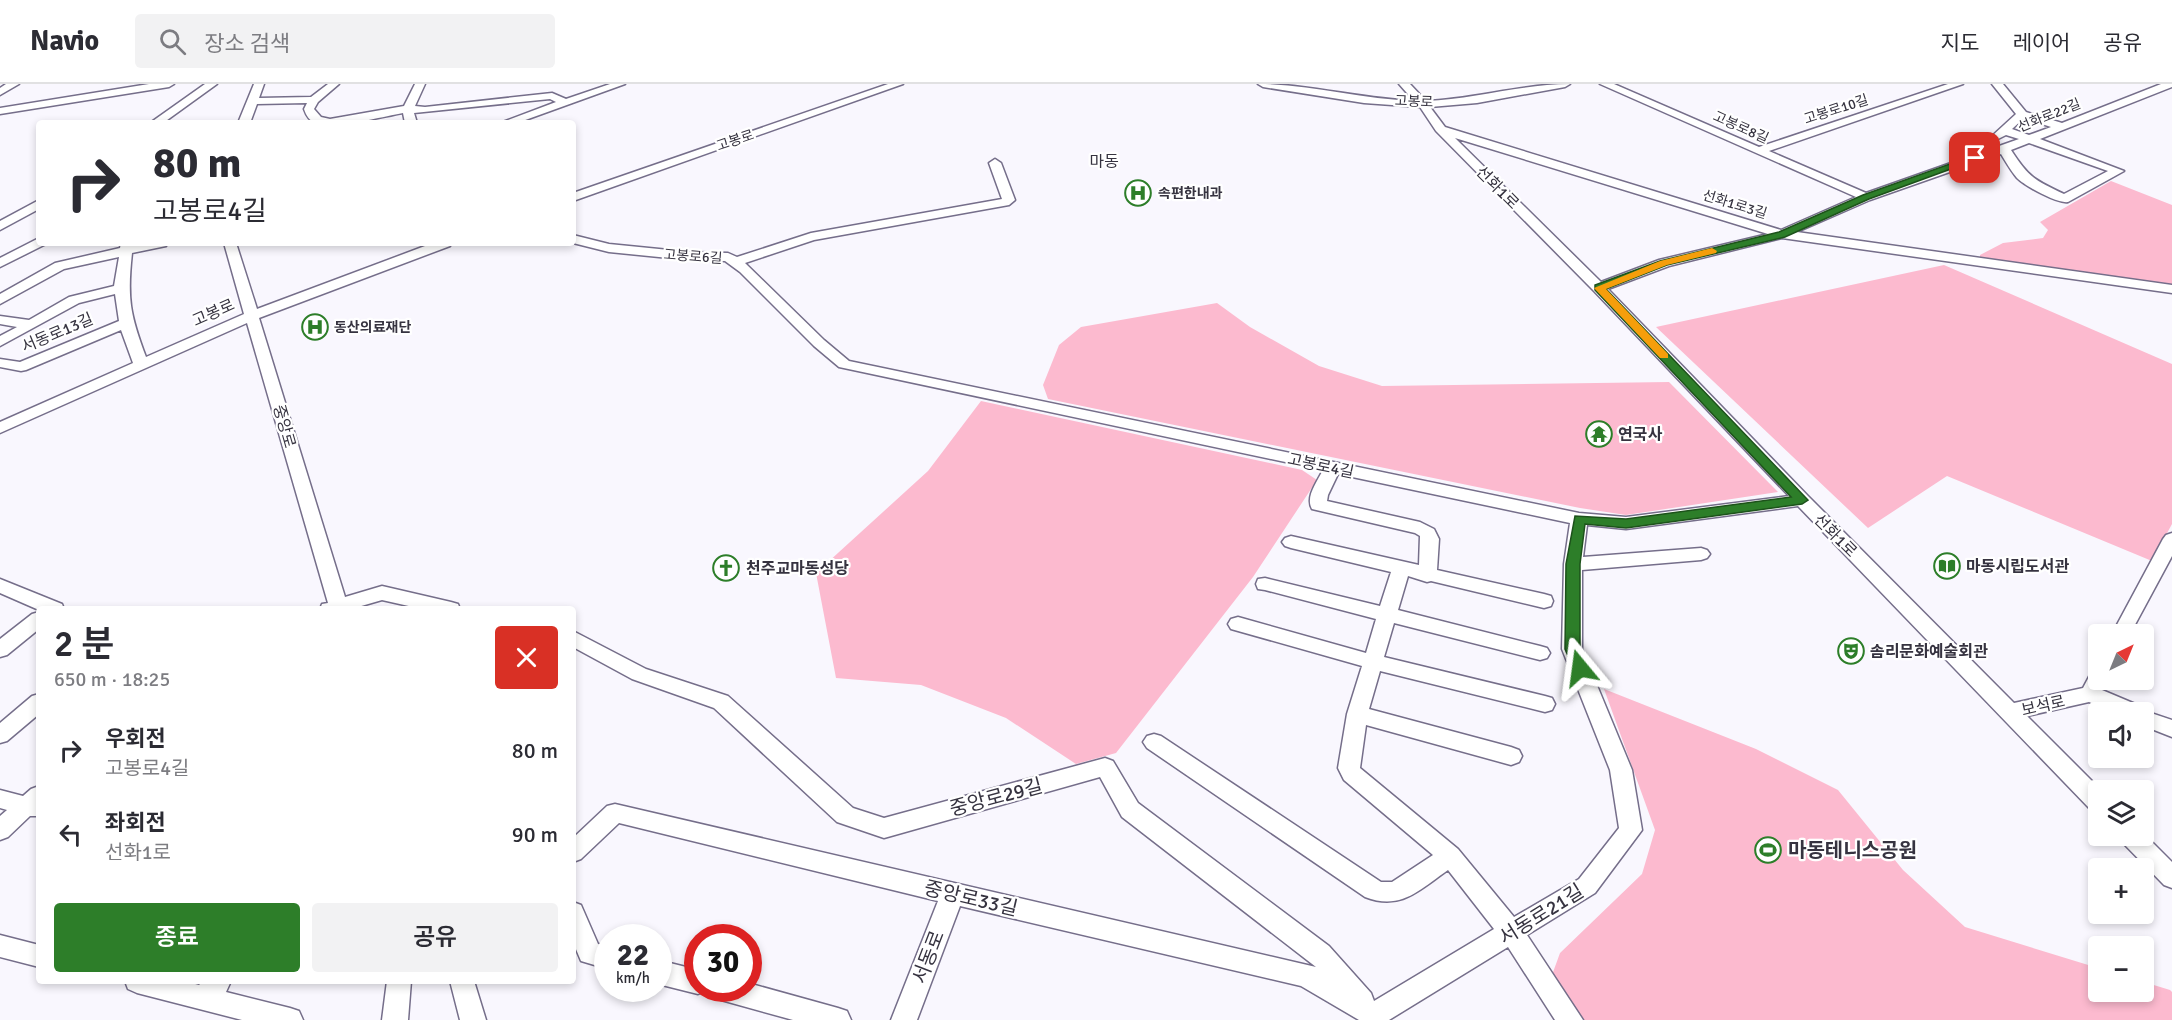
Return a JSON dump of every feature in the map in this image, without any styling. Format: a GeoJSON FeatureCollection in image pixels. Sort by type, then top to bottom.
{"type":"FeatureCollection","features":[{"type":"Feature","properties":{"kind":"street"},"geometry":{"type":"LineString","coordinates":[[0,92],[14,84]]}},
{"type":"Feature","properties":{"kind":"street"},"geometry":{"type":"LineString","coordinates":[[0,111],[169,84]]}},
{"type":"Feature","properties":{"kind":"street"},"geometry":{"type":"LineString","coordinates":[[160,120],[212,84]]}},
{"type":"Feature","properties":{"kind":"street"},"geometry":{"type":"LineString","coordinates":[[245,120],[259,84]]}},
{"type":"Feature","properties":{"kind":"street"},"geometry":{"type":"LineString","coordinates":[[321,120],[311,116],[309,108],[314,100],[333,84]]}},
{"type":"Feature","properties":{"kind":"street"},"geometry":{"type":"LineString","coordinates":[[410,120],[408,109],[420,84]]}},
{"type":"Feature","properties":{"kind":"street"},"geometry":{"type":"LineString","coordinates":[[515,120],[620,84]]}},
{"type":"Feature","properties":{"kind":"street","name":"고봉로"},"geometry":{"type":"LineString","coordinates":[[576,196],[898,84]]}},
{"type":"Feature","properties":{"kind":"street","name":"고봉로"},"geometry":{"type":"LineString","coordinates":[[1263,84],[1334,95],[1423,104],[1515,94],[1565,84]]}},
{"type":"Feature","properties":{"kind":"street","name":"선화1로"},"geometry":{"type":"LineString","coordinates":[[1404,84],[1423,104],[1440,129],[1599,288],[1802,500],[2088,792]]}},
{"type":"Feature","properties":{"kind":"street","name":"고봉로8길"},"geometry":{"type":"LineString","coordinates":[[1605,84],[1866,197]]}},
{"type":"Feature","properties":{"kind":"street","name":"고봉로10길"},"geometry":{"type":"LineString","coordinates":[[1757,151],[1958,84]]}},
{"type":"Feature","properties":{"kind":"street"},"geometry":{"type":"LineString","coordinates":[[1997,84],[2022,114],[2061,126]]}},
{"type":"Feature","properties":{"kind":"street","name":"선화로22길"},"geometry":{"type":"LineString","coordinates":[[1599,288],[1664,263],[1782,234],[1866,197],[2029,140],[2170,84]]}},
{"type":"Feature","properties":{"kind":"street"},"geometry":{"type":"LineString","coordinates":[[348,120],[408,109],[425,110],[552,96],[565,103]]}},
{"type":"Feature","properties":{"kind":"street"},"geometry":{"type":"LineString","coordinates":[[253,101],[314,100]]}},
{"type":"Feature","properties":{"kind":"street"},"geometry":{"type":"LineString","coordinates":[[1975,158],[2022,114]]}},
{"type":"Feature","properties":{"kind":"street","name":"선화1로3길"},"geometry":{"type":"LineString","coordinates":[[1440,129],[1782,234],[2172,289]]}},
{"type":"Feature","properties":{"kind":"street"},"geometry":{"type":"LineString","coordinates":[[2004,130],[2118,171],[2064,199],[2029,182],[2021,175],[2004,149]]}},
{"type":"Feature","properties":{"kind":"street"},"geometry":{"type":"LineString","coordinates":[[735,262],[833,232],[1005,202],[1009,200],[995,164]]}},
{"type":"Feature","properties":{"kind":"street"},"geometry":{"type":"LineString","coordinates":[[0,210],[9,220],[36,206]]}},
{"type":"Feature","properties":{"kind":"street","name":"고봉로6길"},"geometry":{"type":"LineString","coordinates":[[576,240],[609,248],[688,256],[728,257],[745,269],[819,343],[844,364]]}},
{"type":"Feature","properties":{"kind":"street"},"geometry":{"type":"LineString","coordinates":[[0,263],[36,244]]}},
{"type":"Feature","properties":{"kind":"street","name":"중앙로"},"geometry":{"type":"LineString","coordinates":[[231,246],[253,315],[334,606]]}},
{"type":"Feature","properties":{"kind":"street","name":"고봉로"},"geometry":{"type":"LineString","coordinates":[[0,428],[141,363],[253,315],[438,246]]}},
{"type":"Feature","properties":{"kind":"street"},"geometry":{"type":"LineString","coordinates":[[0,300],[60,266],[127,248],[121,288],[126,323],[141,363]]}},
{"type":"Feature","properties":{"kind":"street","name":"서동로13길"},"geometry":{"type":"LineString","coordinates":[[0,342],[74,300],[121,288]]}},
{"type":"Feature","properties":{"kind":"street"},"geometry":{"type":"LineString","coordinates":[[0,320],[30,324]]}},
{"type":"Feature","properties":{"kind":"street","name":"서동로13길"},"geometry":{"type":"LineString","coordinates":[[0,363],[21,367],[126,323]]}},
{"type":"Feature","properties":{"kind":"street","name":"고봉로4길"},"geometry":{"type":"LineString","coordinates":[[844,364],[1579,519],[1626,523],[1802,500]]}},
{"type":"Feature","properties":{"kind":"street"},"geometry":{"type":"LineString","coordinates":[[1333,467],[1319,495],[1317,505],[1420,528],[1428,533],[1430,539],[1427,576]]}},
{"type":"Feature","properties":{"kind":"street","name":"서동로21길"},"geometry":{"type":"LineString","coordinates":[[1374,1018],[1587,886],[1631,830],[1621,770],[1572,649],[1573,564],[1579,519]]}},
{"type":"Feature","properties":{"kind":"street"},"geometry":{"type":"LineString","coordinates":[[2126,624],[2172,538]]}},
{"type":"Feature","properties":{"kind":"street"},"geometry":{"type":"LineString","coordinates":[[1290,542],[1544,602]]}},
{"type":"Feature","properties":{"kind":"street"},"geometry":{"type":"LineString","coordinates":[[1573,564],[1701,554]]}},
{"type":"Feature","properties":{"kind":"street"},"geometry":{"type":"LineString","coordinates":[[1401,569],[1357,714],[1349,768],[1352,774],[1450,856],[1512,933],[1570,1020]]}},
{"type":"Feature","properties":{"kind":"street"},"geometry":{"type":"LineString","coordinates":[[1265,584],[1540,653]]}},
{"type":"Feature","properties":{"kind":"street"},"geometry":{"type":"LineString","coordinates":[[0,586],[46,606]]}},
{"type":"Feature","properties":{"kind":"street"},"geometry":{"type":"LineString","coordinates":[[341,606],[381,593],[438,606]]}},
{"type":"Feature","properties":{"kind":"street"},"geometry":{"type":"LineString","coordinates":[[0,650],[36,621]]}},
{"type":"Feature","properties":{"kind":"street"},"geometry":{"type":"LineString","coordinates":[[1238,624],[1372,662],[1545,704]]}},
{"type":"Feature","properties":{"kind":"street","name":"중앙로29길"},"geometry":{"type":"LineString","coordinates":[[576,640],[639,674],[721,702],[845,815],[884,828],[1105,767],[1130,810],[1320,954],[1374,1018]]}},
{"type":"Feature","properties":{"kind":"street","name":"보석로"},"geometry":{"type":"LineString","coordinates":[[2012,712],[2088,688]]}},
{"type":"Feature","properties":{"kind":"street"},"geometry":{"type":"LineString","coordinates":[[2100,690],[2118,702]]}},
{"type":"Feature","properties":{"kind":"street"},"geometry":{"type":"LineString","coordinates":[[0,735],[36,705]]}},
{"type":"Feature","properties":{"kind":"street"},"geometry":{"type":"LineString","coordinates":[[1357,714],[1510,756]]}},
{"type":"Feature","properties":{"kind":"street"},"geometry":{"type":"LineString","coordinates":[[2154,721],[2172,729]]}},
{"type":"Feature","properties":{"kind":"street"},"geometry":{"type":"LineString","coordinates":[[1154,742],[1372,890],[1381,893],[1396,892],[1450,856]]}},
{"type":"Feature","properties":{"kind":"street"},"geometry":{"type":"LineString","coordinates":[[0,799],[35,803]]}},
{"type":"Feature","properties":{"kind":"street"},"geometry":{"type":"LineString","coordinates":[[0,830],[35,803]]}},
{"type":"Feature","properties":{"kind":"street","name":"중앙로33길"},"geometry":{"type":"LineString","coordinates":[[576,849],[615,813],[1306,975],[1374,1018]]}},
{"type":"Feature","properties":{"kind":"street"},"geometry":{"type":"LineString","coordinates":[[2141,846],[2172,878]]}},
{"type":"Feature","properties":{"kind":"street","name":"서동로"},"geometry":{"type":"LineString","coordinates":[[904,1020],[953,894]]}},
{"type":"Feature","properties":{"kind":"street"},"geometry":{"type":"LineString","coordinates":[[576,920],[590,954],[594,955]]}},
{"type":"Feature","properties":{"kind":"street"},"geometry":{"type":"LineString","coordinates":[[0,946],[36,955]]}},
{"type":"Feature","properties":{"kind":"street"},"geometry":{"type":"LineString","coordinates":[[162,984],[212,990],[290,1020]]}},
{"type":"Feature","properties":{"kind":"street"},"geometry":{"type":"LineString","coordinates":[[395,1020],[399,984]]}},
{"type":"Feature","properties":{"kind":"street"},"geometry":{"type":"LineString","coordinates":[[463,984],[472,1020]]}},
{"type":"Feature","properties":{"kind":"street"},"geometry":{"type":"LineString","coordinates":[[762,999],[838,1020]]}},
{"type":"Feature","properties":{"kind":"shaded area"},"geometry":{"type":"Polygon","coordinates":[[[2111,181],[2172,205],[2172,285],[1980,260],[1980,255],[2003,243],[2043,238],[2048,230],[2040,222],[2111,181]]]}},
{"type":"Feature","properties":{"kind":"shaded area"},"geometry":{"type":"Polygon","coordinates":[[[1944,265],[2172,364],[2172,524],[2152,561],[1947,476],[1868,528],[1656,327],[1944,265]]]}},
{"type":"Feature","properties":{"kind":"shaded area"},"geometry":{"type":"Polygon","coordinates":[[[1217,303],[1250,327],[1319,366],[1382,386],[1669,382],[1778,492],[1626,515],[1580,508],[1048,399],[1043,385],[1059,345],[1081,327],[1217,303]]]}},
{"type":"Feature","properties":{"kind":"shaded area"},"geometry":{"type":"Polygon","coordinates":[[[981,401],[1302,470],[1317,480],[1253,577],[1116,753],[1076,764],[1006,718],[921,685],[836,678],[816,573],[928,471],[981,401]]]}},
{"type":"Feature","properties":{"kind":"shaded area","name":"마동테니스공원"},"geometry":{"type":"Polygon","coordinates":[[[1604,689],[1756,749],[1838,790],[1903,870],[1965,927],[2088,965],[2088,1002],[2154,1002],[2154,985],[2170,990],[2172,992],[2172,1020],[1583,1020],[1552,975],[1560,953],[1642,874],[1655,830],[1604,689]]]}},
{"type":"Feature","properties":{"kind":"slow traffic"},"geometry":{"type":"LineString","coordinates":[[1664,356],[1599,288],[1664,263],[1712,251]]}},
{"type":"Feature","properties":{"kind":"place","name":"속편한내과"},"geometry":{"type":"Point","coordinates":[1138,193]}},
{"type":"Feature","properties":{"kind":"place","name":"동산의료재단"},"geometry":{"type":"Point","coordinates":[315,327]}},
{"type":"Feature","properties":{"kind":"place","name":"연국사"},"geometry":{"type":"Point","coordinates":[1599,434]}},
{"type":"Feature","properties":{"kind":"place","name":"마동시립도서관"},"geometry":{"type":"Point","coordinates":[1947,566]}},
{"type":"Feature","properties":{"kind":"place","name":"천주교마동성당"},"geometry":{"type":"Point","coordinates":[726,568]}},
{"type":"Feature","properties":{"kind":"place","name":"솜리문화예술회관"},"geometry":{"type":"Point","coordinates":[1851,651]}},
{"type":"Feature","properties":{"kind":"place","name":"마동테니스공원"},"geometry":{"type":"Point","coordinates":[1768,850]}},
{"type":"Feature","properties":{"kind":"district","name":"마동"},"geometry":{"type":"Point","coordinates":[1104,161]}},
{"type":"Feature","properties":{"kind":"route"},"geometry":{"type":"LineString","coordinates":[[1580,668],[1572,649],[1573,564],[1579,519],[1626,523],[1802,500],[1599,288],[1664,263],[1782,234],[1866,197],[1975,158]]}}]}
